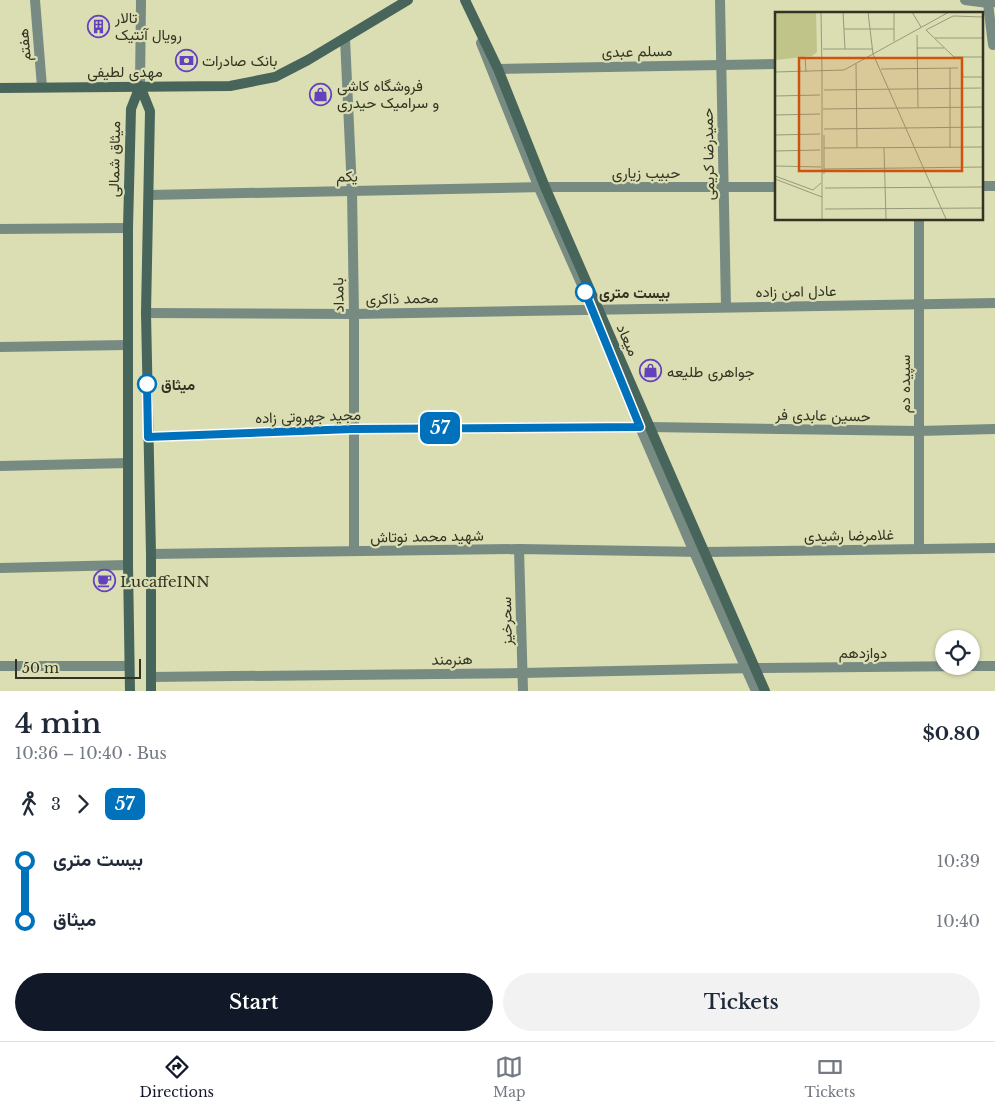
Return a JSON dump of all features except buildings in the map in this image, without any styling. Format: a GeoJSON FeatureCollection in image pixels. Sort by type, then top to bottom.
{"type":"FeatureCollection","features":[{"type":"Feature","properties":{"kind":"main road","name":"مهدی لطیفی"},"geometry":{"type":"LineString","coordinates":[[0,88],[230,86],[275,77],[308,60],[408,0]]}},
{"type":"Feature","properties":{"kind":"main road","name":"میعاد"},"geometry":{"type":"LineString","coordinates":[[464,0],[498,68],[542,187],[699,552],[750,668],[765,691]]}},
{"type":"Feature","properties":{"kind":"main road"},"geometry":{"type":"LineString","coordinates":[[140,86],[150,111],[146,313],[151,691]]}},
{"type":"Feature","properties":{"kind":"main road","name":"میثاق شمالی"},"geometry":{"type":"LineString","coordinates":[[130,691],[127,345],[128,228],[130,108],[140,86]]}},
{"type":"Feature","properties":{"kind":"street","name":"هفتم"},"geometry":{"type":"LineString","coordinates":[[35,0],[42,87]]}},
{"type":"Feature","properties":{"kind":"street"},"geometry":{"type":"LineString","coordinates":[[140,86],[141,0]]}},
{"type":"Feature","properties":{"kind":"street"},"geometry":{"type":"LineString","coordinates":[[464,0],[542,187]]}},
{"type":"Feature","properties":{"kind":"street","name":"حمیدرضا کریمی"},"geometry":{"type":"LineString","coordinates":[[720,0],[726,308]]}},
{"type":"Feature","properties":{"kind":"street"},"geometry":{"type":"LineString","coordinates":[[965,0],[991,2],[993,45]]}},
{"type":"Feature","properties":{"kind":"street","name":"بامداد"},"geometry":{"type":"LineString","coordinates":[[345,38],[352,191],[354,551]]}},
{"type":"Feature","properties":{"kind":"street","name":"مسلم عبدی"},"geometry":{"type":"LineString","coordinates":[[498,68],[775,64]]}},
{"type":"Feature","properties":{"kind":"street"},"geometry":{"type":"LineString","coordinates":[[0,83],[0,88]]}},
{"type":"Feature","properties":{"kind":"street"},"geometry":{"type":"LineString","coordinates":[[982,186],[995,186]]}},
{"type":"Feature","properties":{"kind":"street","name":"حبیب زیاری"},"geometry":{"type":"LineString","coordinates":[[542,187],[775,187]]}},
{"type":"Feature","properties":{"kind":"street","name":"یکم"},"geometry":{"type":"LineString","coordinates":[[149,196],[542,187]]}},
{"type":"Feature","properties":{"kind":"street","name":"سپیده دم"},"geometry":{"type":"LineString","coordinates":[[919,220],[919,550]]}},
{"type":"Feature","properties":{"kind":"street"},"geometry":{"type":"LineString","coordinates":[[0,230],[128,228]]}},
{"type":"Feature","properties":{"kind":"street","name":"عادل امن زاده"},"geometry":{"type":"LineString","coordinates":[[596,310],[995,303]]}},
{"type":"Feature","properties":{"kind":"street","name":"محمد ذاکری"},"geometry":{"type":"LineString","coordinates":[[146,313],[354,314],[596,310]]}},
{"type":"Feature","properties":{"kind":"street"},"geometry":{"type":"LineString","coordinates":[[0,346],[127,345]]}},
{"type":"Feature","properties":{"kind":"street","name":"حسین عابدی‌ فر"},"geometry":{"type":"LineString","coordinates":[[645,427],[919,431],[995,429]]}},
{"type":"Feature","properties":{"kind":"street","name":"مجید جهروتی زاده"},"geometry":{"type":"LineString","coordinates":[[148,437],[353,429],[645,427]]}},
{"type":"Feature","properties":{"kind":"street"},"geometry":{"type":"LineString","coordinates":[[0,466],[128,463]]}},
{"type":"Feature","properties":{"kind":"street","name":"غلامرضا رشیدی"},"geometry":{"type":"LineString","coordinates":[[699,552],[995,548]]}},
{"type":"Feature","properties":{"kind":"street","name":"شهید محمد نوتاش"},"geometry":{"type":"LineString","coordinates":[[150,554],[520,550],[699,552]]}},
{"type":"Feature","properties":{"kind":"street","name":"سحرخیز"},"geometry":{"type":"LineString","coordinates":[[520,550],[523,691]]}},
{"type":"Feature","properties":{"kind":"street"},"geometry":{"type":"LineString","coordinates":[[0,568],[128,565]]}},
{"type":"Feature","properties":{"kind":"street"},"geometry":{"type":"LineString","coordinates":[[0,666],[129,666]]}},
{"type":"Feature","properties":{"kind":"street","name":"دوازدهم"},"geometry":{"type":"LineString","coordinates":[[750,668],[935,666]]}},
{"type":"Feature","properties":{"kind":"street","name":"دوازدهم"},"geometry":{"type":"LineString","coordinates":[[980,666],[995,666]]}},
{"type":"Feature","properties":{"kind":"street"},"geometry":{"type":"LineString","coordinates":[[750,668],[756,691]]}},
{"type":"Feature","properties":{"kind":"street","name":"هنرمند"},"geometry":{"type":"LineString","coordinates":[[150,677],[522,673],[750,668]]}},
{"type":"Feature","properties":{"kind":"bus line","name":"57"},"geometry":{"type":"LineString","coordinates":[[147,384],[148,437],[353,429],[640,427],[585,292]]}},
{"type":"Feature","properties":{"kind":"place","name":"تالار رویال آنتیک"},"geometry":{"type":"Point","coordinates":[99,26]}},
{"type":"Feature","properties":{"kind":"place","name":"بانک صادرات"},"geometry":{"type":"Point","coordinates":[186,60]}},
{"type":"Feature","properties":{"kind":"place","name":"فروشگاه کاشی و سرامیک حیدری"},"geometry":{"type":"Point","coordinates":[321,94]}},
{"type":"Feature","properties":{"kind":"place","name":"بیست متری"},"geometry":{"type":"Point","coordinates":[585,292]}},
{"type":"Feature","properties":{"kind":"place","name":"جواهری طلیعه"},"geometry":{"type":"Point","coordinates":[651,371]}},
{"type":"Feature","properties":{"kind":"place","name":"میثاق"},"geometry":{"type":"Point","coordinates":[147,384]}},
{"type":"Feature","properties":{"kind":"place","name":"LucaffeINN"},"geometry":{"type":"Point","coordinates":[104,581]}}]}
